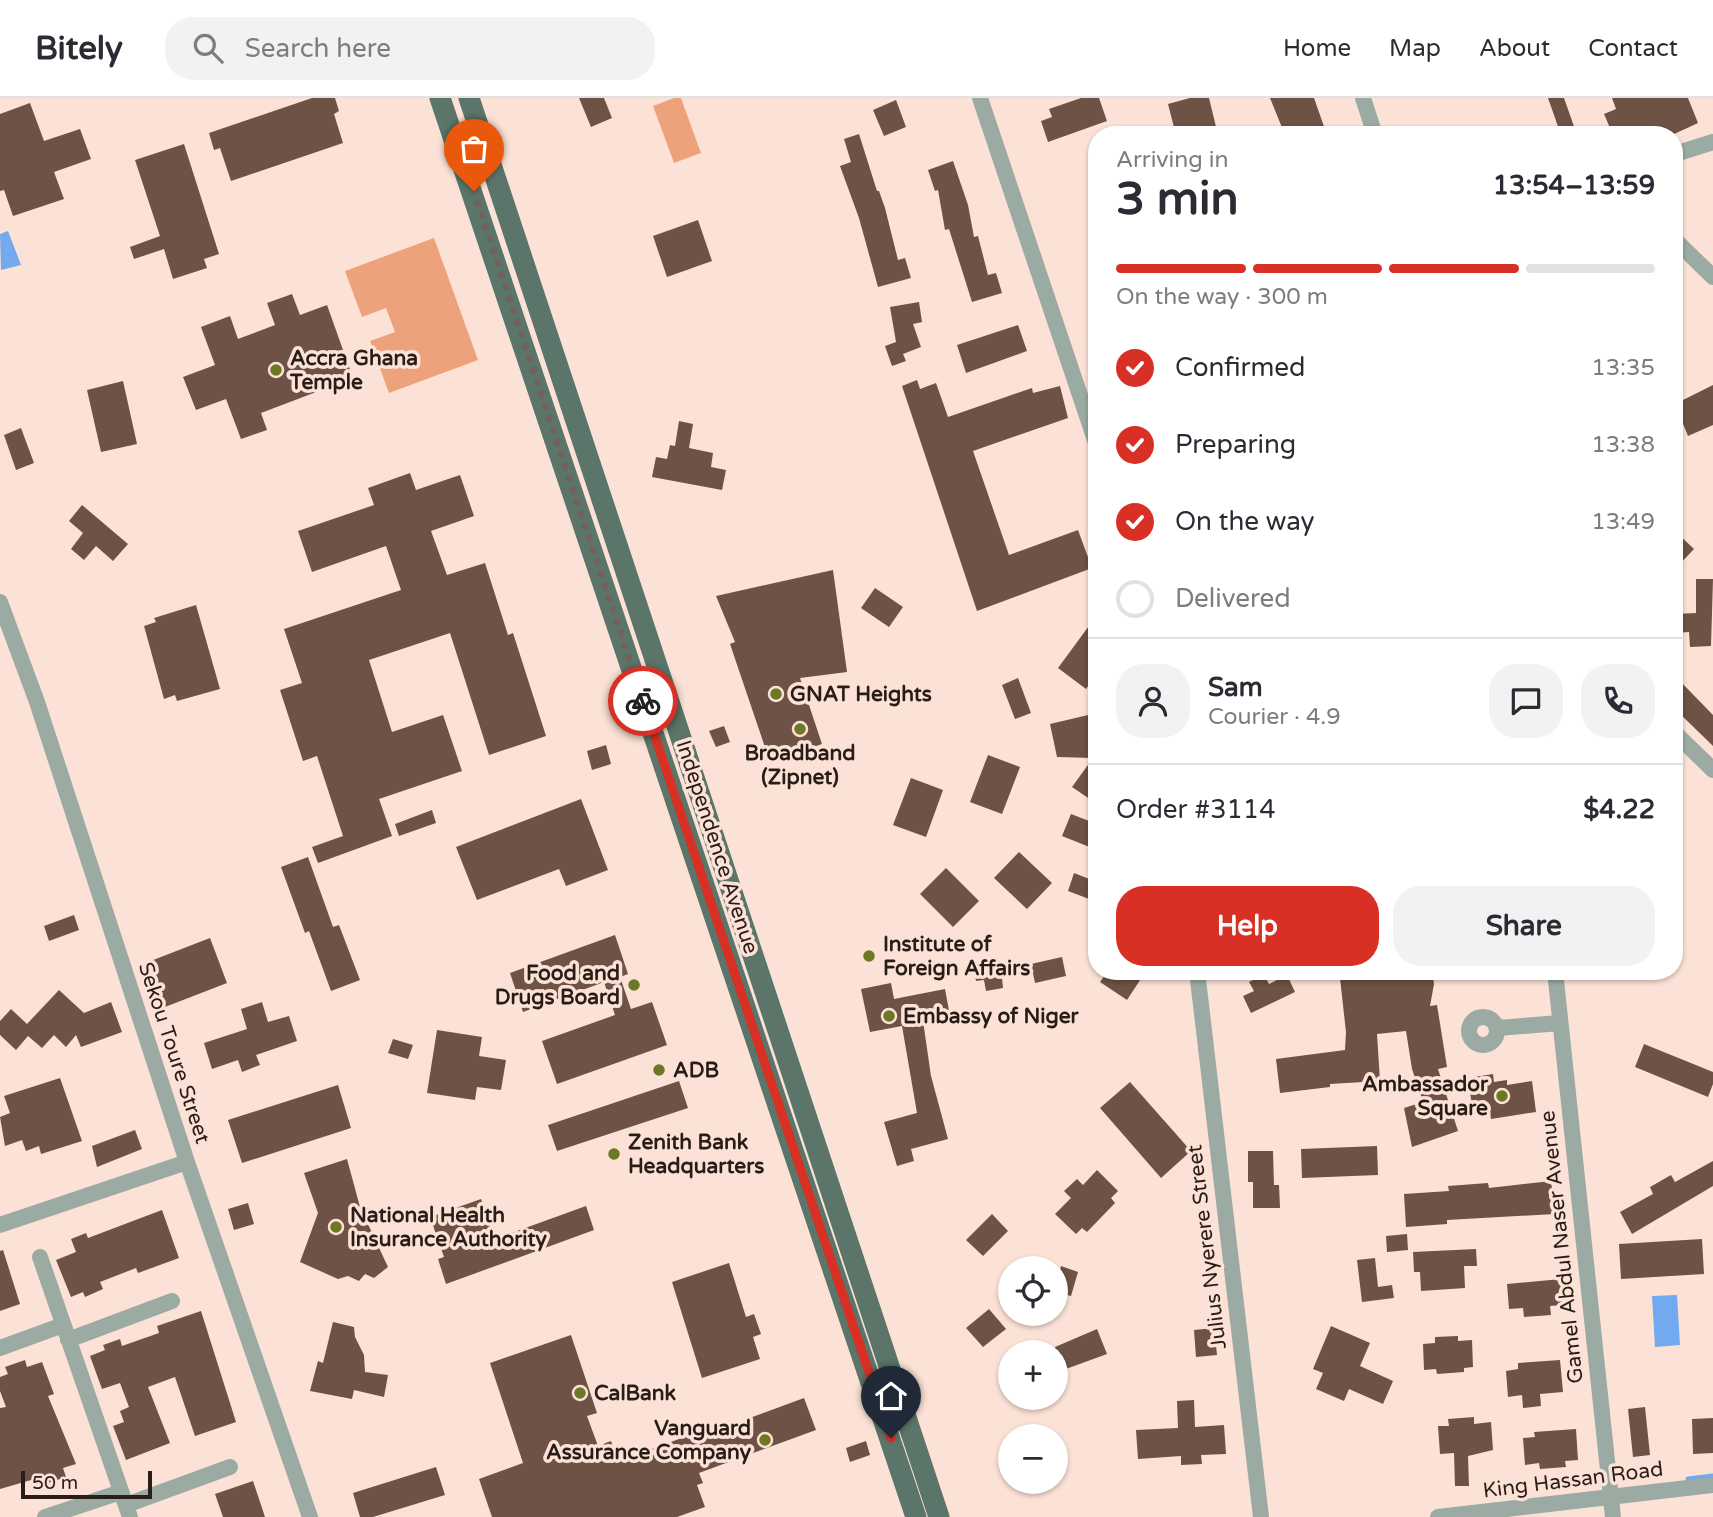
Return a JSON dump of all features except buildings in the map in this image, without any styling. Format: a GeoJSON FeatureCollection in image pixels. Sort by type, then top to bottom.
{"type":"FeatureCollection","features":[{"type":"Feature","properties":{"kind":"main road","name":"Independence Avenue"},"geometry":{"type":"LineString","coordinates":[[440,98],[916,1517]]}},
{"type":"Feature","properties":{"kind":"main road","name":"Independence Avenue"},"geometry":{"type":"LineString","coordinates":[[469,98],[939,1517]]}},
{"type":"Feature","properties":{"kind":"street"},"geometry":{"type":"LineString","coordinates":[[980,98],[1088,419]]}},
{"type":"Feature","properties":{"kind":"street"},"geometry":{"type":"LineString","coordinates":[[1363,98],[1371,126]]}},
{"type":"Feature","properties":{"kind":"street"},"geometry":{"type":"LineString","coordinates":[[1683,151],[1713,142]]}},
{"type":"Feature","properties":{"kind":"street"},"geometry":{"type":"LineString","coordinates":[[1683,248],[1713,277]]}},
{"type":"Feature","properties":{"kind":"street","name":"Sekou Toure Street"},"geometry":{"type":"LineString","coordinates":[[0,602],[37,702],[187,1163],[310,1517]]}},
{"type":"Feature","properties":{"kind":"street"},"geometry":{"type":"LineString","coordinates":[[1683,741],[1713,770]]}},
{"type":"Feature","properties":{"kind":"street","name":"Julius Nyerere Street"},"geometry":{"type":"LineString","coordinates":[[1199,980],[1261,1517]]}},
{"type":"Feature","properties":{"kind":"street","name":"Gamel Abdul Naser Avenue"},"geometry":{"type":"LineString","coordinates":[[1556,980],[1613,1517]]}},
{"type":"Feature","properties":{"kind":"street"},"geometry":{"type":"LineString","coordinates":[[1497,1028],[1560,1023]]}},
{"type":"Feature","properties":{"kind":"street"},"geometry":{"type":"LineString","coordinates":[[0,1225],[187,1163]]}},
{"type":"Feature","properties":{"kind":"street"},"geometry":{"type":"LineString","coordinates":[[40,1257],[125,1505]]}},
{"type":"Feature","properties":{"kind":"street"},"geometry":{"type":"LineString","coordinates":[[0,1349],[172,1301]]}},
{"type":"Feature","properties":{"kind":"street"},"geometry":{"type":"LineString","coordinates":[[45,1517],[125,1505],[230,1466]]}},
{"type":"Feature","properties":{"kind":"street","name":"King Hassan Road"},"geometry":{"type":"LineString","coordinates":[[1438,1517],[1713,1485]]}},
{"type":"Feature","properties":{"kind":"shaded area"},"geometry":{"type":"Polygon","coordinates":[[[681,98],[701,153],[674,163],[653,106],[681,98]]]}},
{"type":"Feature","properties":{"kind":"shaded area"},"geometry":{"type":"Polygon","coordinates":[[[434,238],[478,360],[389,393],[370,341],[395,332],[386,308],[362,317],[345,271],[434,238]]]}},
{"type":"Feature","properties":{"kind":"water"},"geometry":{"type":"Polygon","coordinates":[[[8,231],[21,265],[1,270],[0,234],[8,231]]]}},
{"type":"Feature","properties":{"kind":"water"},"geometry":{"type":"Polygon","coordinates":[[[1677,1295],[1680,1345],[1655,1347],[1652,1296],[1677,1295]]]}},
{"type":"Feature","properties":{"kind":"waterway"},"geometry":{"type":"LineString","coordinates":[[1688,1479],[1713,1476]]}},
{"type":"Feature","properties":{"kind":"way so far"},"geometry":{"type":"LineString","coordinates":[[474,191],[643,701]]}},
{"type":"Feature","properties":{"kind":"place","name":"Accra Ghana Temple"},"geometry":{"type":"Point","coordinates":[276,370]}},
{"type":"Feature","properties":{"kind":"place","name":"GNAT Heights"},"geometry":{"type":"Point","coordinates":[776,694]}},
{"type":"Feature","properties":{"kind":"place","name":"Broadband (Zipnet)"},"geometry":{"type":"Point","coordinates":[800,729]}},
{"type":"Feature","properties":{"kind":"place","name":"Institute of Foreign Affairs"},"geometry":{"type":"Point","coordinates":[869,956]}},
{"type":"Feature","properties":{"kind":"place","name":"Food and Drugs Board"},"geometry":{"type":"Point","coordinates":[634,985]}},
{"type":"Feature","properties":{"kind":"place","name":"Embassy of Niger"},"geometry":{"type":"Point","coordinates":[889,1016]}},
{"type":"Feature","properties":{"kind":"place","name":"ADB"},"geometry":{"type":"Point","coordinates":[659,1070]}},
{"type":"Feature","properties":{"kind":"place","name":"Ambassador Square"},"geometry":{"type":"Point","coordinates":[1502,1096]}},
{"type":"Feature","properties":{"kind":"place","name":"Zenith Bank Headquarters"},"geometry":{"type":"Point","coordinates":[614,1154]}},
{"type":"Feature","properties":{"kind":"place","name":"National Health Insurance Authority"},"geometry":{"type":"Point","coordinates":[336,1227]}},
{"type":"Feature","properties":{"kind":"place","name":"CalBank"},"geometry":{"type":"Point","coordinates":[580,1393]}},
{"type":"Feature","properties":{"kind":"place","name":"Vanguard Assurance Company"},"geometry":{"type":"Point","coordinates":[765,1440]}},
{"type":"Feature","properties":{"kind":"route"},"geometry":{"type":"LineString","coordinates":[[643,701],[891,1438]]}}]}
